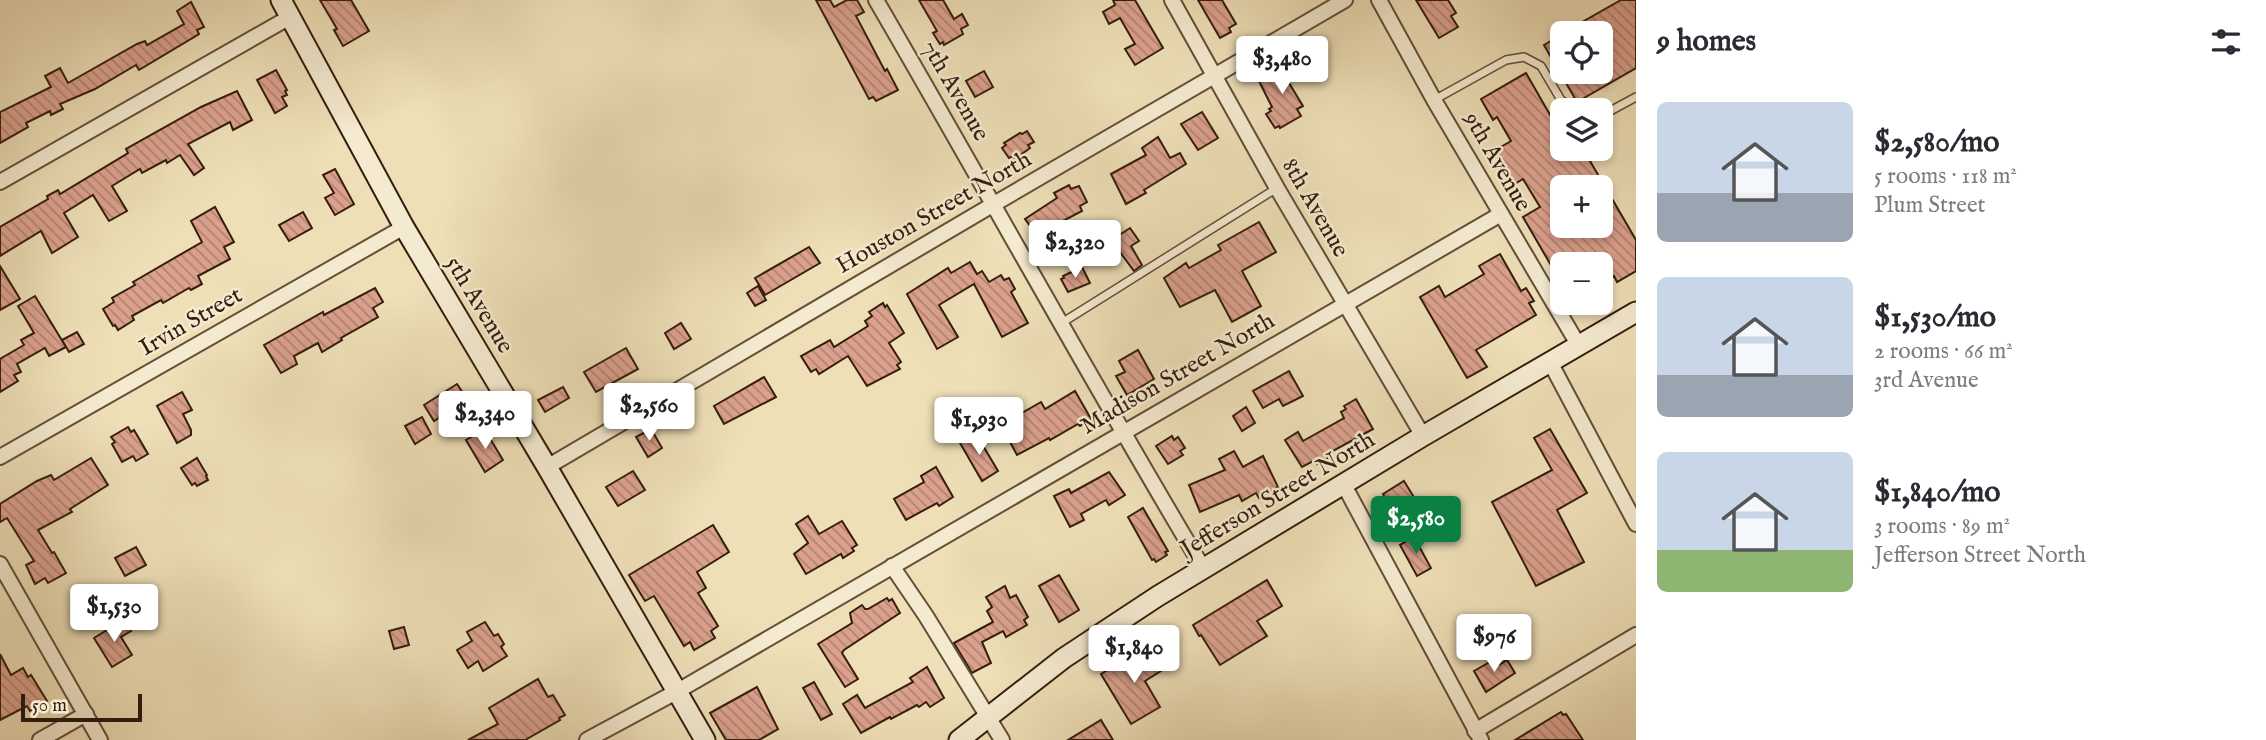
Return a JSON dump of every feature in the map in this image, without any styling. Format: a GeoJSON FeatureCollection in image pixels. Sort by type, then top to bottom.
{"type":"FeatureCollection","features":[{"type":"Feature","properties":{"kind":"street","name":"7th Avenue"},"geometry":{"type":"LineString","coordinates":[[876,0],[1203,569]]}},
{"type":"Feature","properties":{"kind":"street","name":"8th Avenue"},"geometry":{"type":"LineString","coordinates":[[1172,0],[1277,188],[1423,436]]}},
{"type":"Feature","properties":{"kind":"street","name":"Houston Street North"},"geometry":{"type":"LineString","coordinates":[[548,467],[1345,0]]}},
{"type":"Feature","properties":{"kind":"street","name":"9th Avenue"},"geometry":{"type":"LineString","coordinates":[[1379,0],[1434,100],[1579,346]]}},
{"type":"Feature","properties":{"kind":"street"},"geometry":{"type":"LineString","coordinates":[[0,182],[285,8]]}},
{"type":"Feature","properties":{"kind":"street","name":"5th Avenue"},"geometry":{"type":"LineString","coordinates":[[285,8],[404,227],[548,467],[705,740]]}},
{"type":"Feature","properties":{"kind":"street","name":"Madison Street North"},"geometry":{"type":"LineString","coordinates":[[587,740],[677,692],[1501,214]]}},
{"type":"Feature","properties":{"kind":"street","name":"Irvin Street"},"geometry":{"type":"LineString","coordinates":[[0,457],[404,227]]}},
{"type":"Feature","properties":{"kind":"street","name":"Jefferson Street North"},"geometry":{"type":"LineString","coordinates":[[959,740],[1064,658],[1203,569],[1636,312]]}},
{"type":"Feature","properties":{"kind":"street"},"geometry":{"type":"LineString","coordinates":[[1550,362],[1636,524]]}},
{"type":"Feature","properties":{"kind":"street"},"geometry":{"type":"LineString","coordinates":[[1344,485],[1478,735],[1636,635]]}},
{"type":"Feature","properties":{"kind":"street"},"geometry":{"type":"LineString","coordinates":[[0,564],[100,740]]}},
{"type":"Feature","properties":{"kind":"street"},"geometry":{"type":"LineString","coordinates":[[892,566],[926,615],[1002,740]]}},
{"type":"Feature","properties":{"kind":"street"},"geometry":{"type":"LineString","coordinates":[[40,740],[86,714]]}},
{"type":"Feature","properties":{"kind":"lane"},"geometry":{"type":"LineString","coordinates":[[1434,100],[1506,60],[1524,57],[1541,65],[1560,98]]}},
{"type":"Feature","properties":{"kind":"lane"},"geometry":{"type":"LineString","coordinates":[[1613,109],[1636,97]]}},
{"type":"Feature","properties":{"kind":"lane"},"geometry":{"type":"LineString","coordinates":[[1060,324],[1277,188]]}},
{"type":"Feature","properties":{"kind":"building"},"geometry":{"type":"Polygon","coordinates":[[[320,0],[351,0],[369,31],[343,46],[334,30],[337,29],[320,0]]]}},
{"type":"Feature","properties":{"kind":"building"},"geometry":{"type":"Polygon","coordinates":[[[816,0],[830,0],[834,7],[847,0],[857,0],[864,12],[856,16],[898,90],[876,101],[873,97],[869,99],[816,0]]]}},
{"type":"Feature","properties":{"kind":"building"},"geometry":{"type":"Polygon","coordinates":[[[919,0],[943,0],[954,19],[962,14],[968,25],[961,29],[963,34],[944,45],[943,42],[940,44],[933,33],[937,31],[919,0]]]}},
{"type":"Feature","properties":{"kind":"building"},"geometry":{"type":"Polygon","coordinates":[[[1113,0],[1135,0],[1163,48],[1135,65],[1125,49],[1135,44],[1120,18],[1109,24],[1103,12],[1115,5],[1113,0]]]}},
{"type":"Feature","properties":{"kind":"building"},"geometry":{"type":"Polygon","coordinates":[[[1198,0],[1222,0],[1236,24],[1229,28],[1231,32],[1220,38],[1198,0]]]}},
{"type":"Feature","properties":{"kind":"building"},"geometry":{"type":"Polygon","coordinates":[[[1416,0],[1448,0],[1456,13],[1451,16],[1458,27],[1439,38],[1416,0]]]}},
{"type":"Feature","properties":{"kind":"building"},"geometry":{"type":"Polygon","coordinates":[[[1621,0],[1636,0],[1636,68],[1613,81],[1613,21],[1584,21],[1621,0]]]}},
{"type":"Feature","properties":{"kind":"building"},"geometry":{"type":"Polygon","coordinates":[[[191,2],[204,27],[197,30],[199,34],[139,70],[136,65],[95,89],[60,104],[63,109],[51,115],[50,111],[26,123],[28,127],[0,143],[0,112],[51,87],[45,76],[60,68],[68,83],[137,44],[145,41],[147,45],[184,24],[177,11],[191,2]]]}},
{"type":"Feature","properties":{"kind":"building"},"geometry":{"type":"Polygon","coordinates":[[[1550,42],[1550,55],[1544,45],[1550,42]]]}},
{"type":"Feature","properties":{"kind":"building"},"geometry":{"type":"Polygon","coordinates":[[[1291,61],[1298,71],[1286,78],[1303,106],[1297,109],[1301,116],[1275,128],[1266,114],[1272,107],[1259,81],[1291,61]]]}},
{"type":"Feature","properties":{"kind":"building"},"geometry":{"type":"Polygon","coordinates":[[[276,70],[287,90],[287,95],[282,97],[287,106],[275,113],[257,80],[276,70]]]}},
{"type":"Feature","properties":{"kind":"building"},"geometry":{"type":"Polygon","coordinates":[[[984,71],[993,87],[975,97],[966,81],[984,71]]]}},
{"type":"Feature","properties":{"kind":"building"},"geometry":{"type":"Polygon","coordinates":[[[1526,73],[1550,115],[1550,161],[1590,161],[1598,175],[1550,175],[1550,238],[1613,238],[1613,201],[1636,240],[1636,271],[1617,282],[1613,277],[1613,252],[1550,252],[1550,264],[1523,217],[1540,207],[1523,179],[1506,189],[1500,177],[1507,173],[1494,151],[1511,141],[1497,117],[1493,120],[1481,99],[1526,73]]]}},
{"type":"Feature","properties":{"kind":"building"},"geometry":{"type":"Polygon","coordinates":[[[1567,84],[1608,84],[1584,98],[1575,98],[1567,84]]]}},
{"type":"Feature","properties":{"kind":"building"},"geometry":{"type":"Polygon","coordinates":[[[237,91],[252,120],[233,130],[230,122],[188,144],[204,168],[194,175],[180,155],[142,173],[140,169],[112,186],[127,211],[109,221],[93,195],[64,213],[78,237],[52,253],[41,231],[0,256],[0,227],[48,199],[47,196],[58,190],[60,194],[128,153],[126,149],[201,107],[237,91]]]}},
{"type":"Feature","properties":{"kind":"building"},"geometry":{"type":"Polygon","coordinates":[[[1202,112],[1218,138],[1198,150],[1181,124],[1202,112]]]}},
{"type":"Feature","properties":{"kind":"building"},"geometry":{"type":"Polygon","coordinates":[[[1027,131],[1034,142],[1028,145],[1030,148],[1015,159],[1013,156],[1009,158],[1002,148],[1006,145],[1004,143],[1027,131]]]}},
{"type":"Feature","properties":{"kind":"building"},"geometry":{"type":"Polygon","coordinates":[[[1158,137],[1170,158],[1180,153],[1186,164],[1126,204],[1111,174],[1146,155],[1142,148],[1158,137]]]}},
{"type":"Feature","properties":{"kind":"building"},"geometry":{"type":"Polygon","coordinates":[[[335,169],[354,204],[335,215],[325,198],[334,193],[323,175],[335,169]]]}},
{"type":"Feature","properties":{"kind":"building"},"geometry":{"type":"Polygon","coordinates":[[[1069,185],[1071,189],[1079,186],[1087,202],[1080,206],[1082,211],[1055,225],[1061,234],[1045,246],[1025,219],[1057,198],[1054,193],[1069,185]]]}},
{"type":"Feature","properties":{"kind":"building"},"geometry":{"type":"Polygon","coordinates":[[[215,207],[234,242],[224,247],[230,259],[198,276],[202,284],[163,303],[161,300],[132,316],[134,320],[118,330],[113,326],[103,309],[114,302],[112,298],[135,285],[133,282],[202,242],[191,221],[215,207]]]}},
{"type":"Feature","properties":{"kind":"building"},"geometry":{"type":"Polygon","coordinates":[[[303,212],[312,228],[289,241],[279,225],[303,212]]]}},
{"type":"Feature","properties":{"kind":"building"},"geometry":{"type":"Polygon","coordinates":[[[1259,222],[1276,252],[1242,271],[1261,306],[1232,322],[1215,290],[1180,307],[1164,278],[1186,263],[1189,268],[1221,250],[1218,245],[1259,222]]]}},
{"type":"Feature","properties":{"kind":"building"},"geometry":{"type":"Polygon","coordinates":[[[1130,228],[1139,241],[1131,246],[1142,265],[1134,271],[1120,252],[1112,257],[1104,245],[1130,228]]]}},
{"type":"Feature","properties":{"kind":"building"},"geometry":{"type":"Polygon","coordinates":[[[809,247],[820,263],[765,295],[755,278],[809,247]]]}},
{"type":"Feature","properties":{"kind":"building"},"geometry":{"type":"Polygon","coordinates":[[[1500,254],[1521,291],[1526,288],[1534,301],[1529,303],[1536,315],[1476,350],[1487,367],[1467,378],[1420,297],[1439,286],[1445,297],[1484,274],[1479,266],[1500,254]]]}},
{"type":"Feature","properties":{"kind":"building"},"geometry":{"type":"Polygon","coordinates":[[[970,262],[977,274],[982,271],[989,282],[1001,275],[1004,280],[1009,278],[1015,289],[1011,292],[1028,323],[1002,337],[974,284],[939,305],[958,337],[937,349],[907,294],[948,268],[951,273],[970,262]]]}},
{"type":"Feature","properties":{"kind":"building"},"geometry":{"type":"Polygon","coordinates":[[[0,266],[20,299],[0,310],[0,266]]]}},
{"type":"Feature","properties":{"kind":"building"},"geometry":{"type":"Polygon","coordinates":[[[1082,267],[1090,283],[1068,292],[1061,279],[1082,267]]]}},
{"type":"Feature","properties":{"kind":"building"},"geometry":{"type":"Polygon","coordinates":[[[758,286],[766,300],[755,306],[747,293],[758,286]]]}},
{"type":"Feature","properties":{"kind":"building"},"geometry":{"type":"Polygon","coordinates":[[[375,288],[383,302],[373,308],[378,317],[322,352],[318,343],[294,356],[297,364],[281,373],[264,345],[323,312],[324,315],[375,288]]]}},
{"type":"Feature","properties":{"kind":"building"},"geometry":{"type":"Polygon","coordinates":[[[35,296],[66,347],[49,356],[45,348],[17,364],[21,372],[14,375],[18,381],[0,392],[0,359],[24,345],[21,340],[34,333],[18,306],[35,296]]]}},
{"type":"Feature","properties":{"kind":"building"},"geometry":{"type":"Polygon","coordinates":[[[883,303],[885,307],[887,305],[904,333],[889,343],[901,362],[897,365],[900,369],[867,386],[848,356],[819,374],[816,369],[811,372],[801,356],[830,340],[834,347],[868,326],[865,321],[872,316],[869,312],[883,303]]]}},
{"type":"Feature","properties":{"kind":"building"},"geometry":{"type":"Polygon","coordinates":[[[681,323],[691,339],[674,349],[665,333],[681,323]]]}},
{"type":"Feature","properties":{"kind":"building"},"geometry":{"type":"Polygon","coordinates":[[[77,332],[84,344],[69,352],[62,340],[77,332]]]}},
{"type":"Feature","properties":{"kind":"building"},"geometry":{"type":"Polygon","coordinates":[[[626,348],[638,369],[596,392],[584,372],[626,348]]]}},
{"type":"Feature","properties":{"kind":"building"},"geometry":{"type":"Polygon","coordinates":[[[1138,350],[1154,379],[1127,395],[1116,376],[1125,372],[1119,361],[1138,350]]]}},
{"type":"Feature","properties":{"kind":"building"},"geometry":{"type":"Polygon","coordinates":[[[1289,371],[1303,396],[1283,406],[1279,399],[1263,408],[1253,391],[1289,371]]]}},
{"type":"Feature","properties":{"kind":"building"},"geometry":{"type":"Polygon","coordinates":[[[764,377],[776,397],[724,424],[714,406],[764,377]]]}},
{"type":"Feature","properties":{"kind":"building"},"geometry":{"type":"Polygon","coordinates":[[[457,384],[467,399],[434,421],[424,405],[457,384]]]}},
{"type":"Feature","properties":{"kind":"building"},"geometry":{"type":"Polygon","coordinates":[[[563,387],[569,398],[545,412],[538,400],[563,387]]]}},
{"type":"Feature","properties":{"kind":"building"},"geometry":{"type":"Polygon","coordinates":[[[1075,391],[1091,419],[1017,455],[999,422],[1014,414],[1015,417],[1041,402],[1045,409],[1075,391]]]}},
{"type":"Feature","properties":{"kind":"building"},"geometry":{"type":"Polygon","coordinates":[[[182,392],[192,410],[183,414],[191,435],[177,443],[157,406],[182,392]]]}},
{"type":"Feature","properties":{"kind":"building"},"geometry":{"type":"Polygon","coordinates":[[[1356,399],[1373,429],[1329,453],[1331,456],[1317,464],[1315,460],[1302,467],[1285,440],[1298,432],[1303,441],[1344,418],[1341,412],[1346,409],[1344,406],[1356,399]]]}},
{"type":"Feature","properties":{"kind":"building"},"geometry":{"type":"Polygon","coordinates":[[[1246,407],[1255,423],[1242,431],[1233,416],[1246,407]]]}},
{"type":"Feature","properties":{"kind":"building"},"geometry":{"type":"Polygon","coordinates":[[[422,417],[431,434],[415,444],[405,426],[422,417]]]}},
{"type":"Feature","properties":{"kind":"building"},"geometry":{"type":"Polygon","coordinates":[[[128,427],[131,432],[134,430],[148,454],[136,461],[133,456],[122,462],[111,437],[128,427]]]}},
{"type":"Feature","properties":{"kind":"building"},"geometry":{"type":"Polygon","coordinates":[[[651,429],[662,448],[648,457],[636,437],[651,429]]]}},
{"type":"Feature","properties":{"kind":"building"},"geometry":{"type":"Polygon","coordinates":[[[1550,429],[1587,493],[1557,510],[1584,562],[1536,586],[1492,502],[1552,470],[1534,438],[1550,429]]]}},
{"type":"Feature","properties":{"kind":"building"},"geometry":{"type":"Polygon","coordinates":[[[480,432],[484,439],[489,437],[503,460],[485,472],[466,440],[480,432]]]}},
{"type":"Feature","properties":{"kind":"building"},"geometry":{"type":"Polygon","coordinates":[[[976,434],[998,471],[982,481],[960,443],[976,434]]]}},
{"type":"Feature","properties":{"kind":"building"},"geometry":{"type":"Polygon","coordinates":[[[1172,436],[1174,440],[1178,437],[1185,448],[1180,451],[1183,455],[1168,464],[1156,446],[1172,436]]]}},
{"type":"Feature","properties":{"kind":"building"},"geometry":{"type":"Polygon","coordinates":[[[1234,451],[1243,467],[1263,456],[1278,487],[1259,498],[1256,493],[1242,501],[1239,495],[1200,512],[1189,485],[1225,470],[1219,459],[1234,451]]]}},
{"type":"Feature","properties":{"kind":"building"},"geometry":{"type":"Polygon","coordinates":[[[91,458],[108,485],[70,509],[72,512],[38,530],[66,573],[48,583],[45,578],[35,584],[26,565],[34,561],[7,518],[0,522],[0,504],[37,481],[51,475],[54,480],[91,458]]]}},
{"type":"Feature","properties":{"kind":"building"},"geometry":{"type":"Polygon","coordinates":[[[197,458],[208,480],[197,486],[195,483],[192,485],[181,468],[197,458]]]}},
{"type":"Feature","properties":{"kind":"building"},"geometry":{"type":"Polygon","coordinates":[[[936,467],[953,497],[906,520],[894,499],[924,482],[921,476],[936,467]]]}},
{"type":"Feature","properties":{"kind":"building"},"geometry":{"type":"Polygon","coordinates":[[[633,471],[645,490],[618,506],[606,487],[633,471]]]}},
{"type":"Feature","properties":{"kind":"building"},"geometry":{"type":"Polygon","coordinates":[[[1109,472],[1125,495],[1109,505],[1106,500],[1081,514],[1084,520],[1070,527],[1054,496],[1069,489],[1071,493],[1109,472]]]}},
{"type":"Feature","properties":{"kind":"building"},"geometry":{"type":"Polygon","coordinates":[[[1404,481],[1426,517],[1403,532],[1383,494],[1404,481]]]}},
{"type":"Feature","properties":{"kind":"building"},"geometry":{"type":"Polygon","coordinates":[[[1143,508],[1168,551],[1165,552],[1167,555],[1156,562],[1152,560],[1128,517],[1143,508]]]}},
{"type":"Feature","properties":{"kind":"building"},"geometry":{"type":"Polygon","coordinates":[[[808,516],[819,534],[842,521],[857,545],[852,548],[854,551],[843,558],[841,554],[806,574],[794,554],[808,543],[796,524],[808,516]]]}},
{"type":"Feature","properties":{"kind":"building"},"geometry":{"type":"Polygon","coordinates":[[[713,525],[729,552],[697,572],[706,588],[698,593],[718,626],[711,631],[715,638],[694,650],[690,642],[684,646],[654,596],[645,601],[629,575],[713,525]]]}},
{"type":"Feature","properties":{"kind":"building"},"geometry":{"type":"Polygon","coordinates":[[[1414,537],[1431,568],[1417,576],[1400,545],[1414,537]]]}},
{"type":"Feature","properties":{"kind":"building"},"geometry":{"type":"Polygon","coordinates":[[[136,547],[146,565],[125,576],[115,558],[136,547]]]}},
{"type":"Feature","properties":{"kind":"building"},"geometry":{"type":"Polygon","coordinates":[[[1059,575],[1079,610],[1059,622],[1039,586],[1059,575]]]}},
{"type":"Feature","properties":{"kind":"building"},"geometry":{"type":"Polygon","coordinates":[[[1267,580],[1282,606],[1257,621],[1267,636],[1220,665],[1193,625],[1267,580]]]}},
{"type":"Feature","properties":{"kind":"building"},"geometry":{"type":"Polygon","coordinates":[[[1005,586],[1010,598],[1016,595],[1028,617],[1024,620],[1027,625],[1006,637],[1003,631],[982,642],[991,663],[972,673],[954,643],[993,622],[987,611],[992,607],[986,597],[1005,586]]]}},
{"type":"Feature","properties":{"kind":"building"},"geometry":{"type":"Polygon","coordinates":[[[887,598],[889,601],[892,599],[900,613],[844,650],[842,653],[858,679],[845,687],[818,644],[852,623],[850,613],[862,605],[868,609],[887,598]]]}},
{"type":"Feature","properties":{"kind":"building"},"geometry":{"type":"Polygon","coordinates":[[[123,620],[131,631],[121,637],[132,655],[112,667],[94,638],[123,620]]]}},
{"type":"Feature","properties":{"kind":"building"},"geometry":{"type":"Polygon","coordinates":[[[485,622],[494,636],[498,634],[504,644],[501,647],[507,656],[483,671],[478,661],[468,668],[457,650],[472,641],[467,632],[485,622]]]}},
{"type":"Feature","properties":{"kind":"building"},"geometry":{"type":"Polygon","coordinates":[[[404,627],[409,645],[394,649],[389,631],[404,627]]]}},
{"type":"Feature","properties":{"kind":"building"},"geometry":{"type":"Polygon","coordinates":[[[1146,647],[1161,671],[1145,681],[1160,707],[1131,724],[1101,674],[1146,647]]]}},
{"type":"Feature","properties":{"kind":"building"},"geometry":{"type":"Polygon","coordinates":[[[0,654],[11,675],[23,668],[28,677],[31,675],[47,701],[30,711],[27,706],[0,720],[0,654]]]}},
{"type":"Feature","properties":{"kind":"building"},"geometry":{"type":"Polygon","coordinates":[[[1495,659],[1499,665],[1507,660],[1515,673],[1486,692],[1474,671],[1495,659]]]}},
{"type":"Feature","properties":{"kind":"building"},"geometry":{"type":"Polygon","coordinates":[[[927,667],[944,698],[930,707],[926,702],[919,707],[917,705],[861,733],[843,704],[857,695],[865,708],[913,682],[910,678],[927,667]]]}},
{"type":"Feature","properties":{"kind":"building"},"geometry":{"type":"Polygon","coordinates":[[[538,679],[548,697],[553,695],[565,715],[559,718],[560,720],[525,740],[468,740],[498,724],[489,708],[538,679]]]}},
{"type":"Feature","properties":{"kind":"building"},"geometry":{"type":"Polygon","coordinates":[[[814,682],[832,714],[821,720],[803,688],[814,682]]]}},
{"type":"Feature","properties":{"kind":"building"},"geometry":{"type":"Polygon","coordinates":[[[757,687],[778,729],[759,740],[726,740],[710,713],[757,687]]]}},
{"type":"Feature","properties":{"kind":"building"},"geometry":{"type":"Polygon","coordinates":[[[1561,712],[1566,714],[1583,740],[1515,740],[1561,712]]]}},
{"type":"Feature","properties":{"kind":"building"},"geometry":{"type":"Polygon","coordinates":[[[1101,720],[1113,740],[1068,740],[1101,720]]]}}]}
